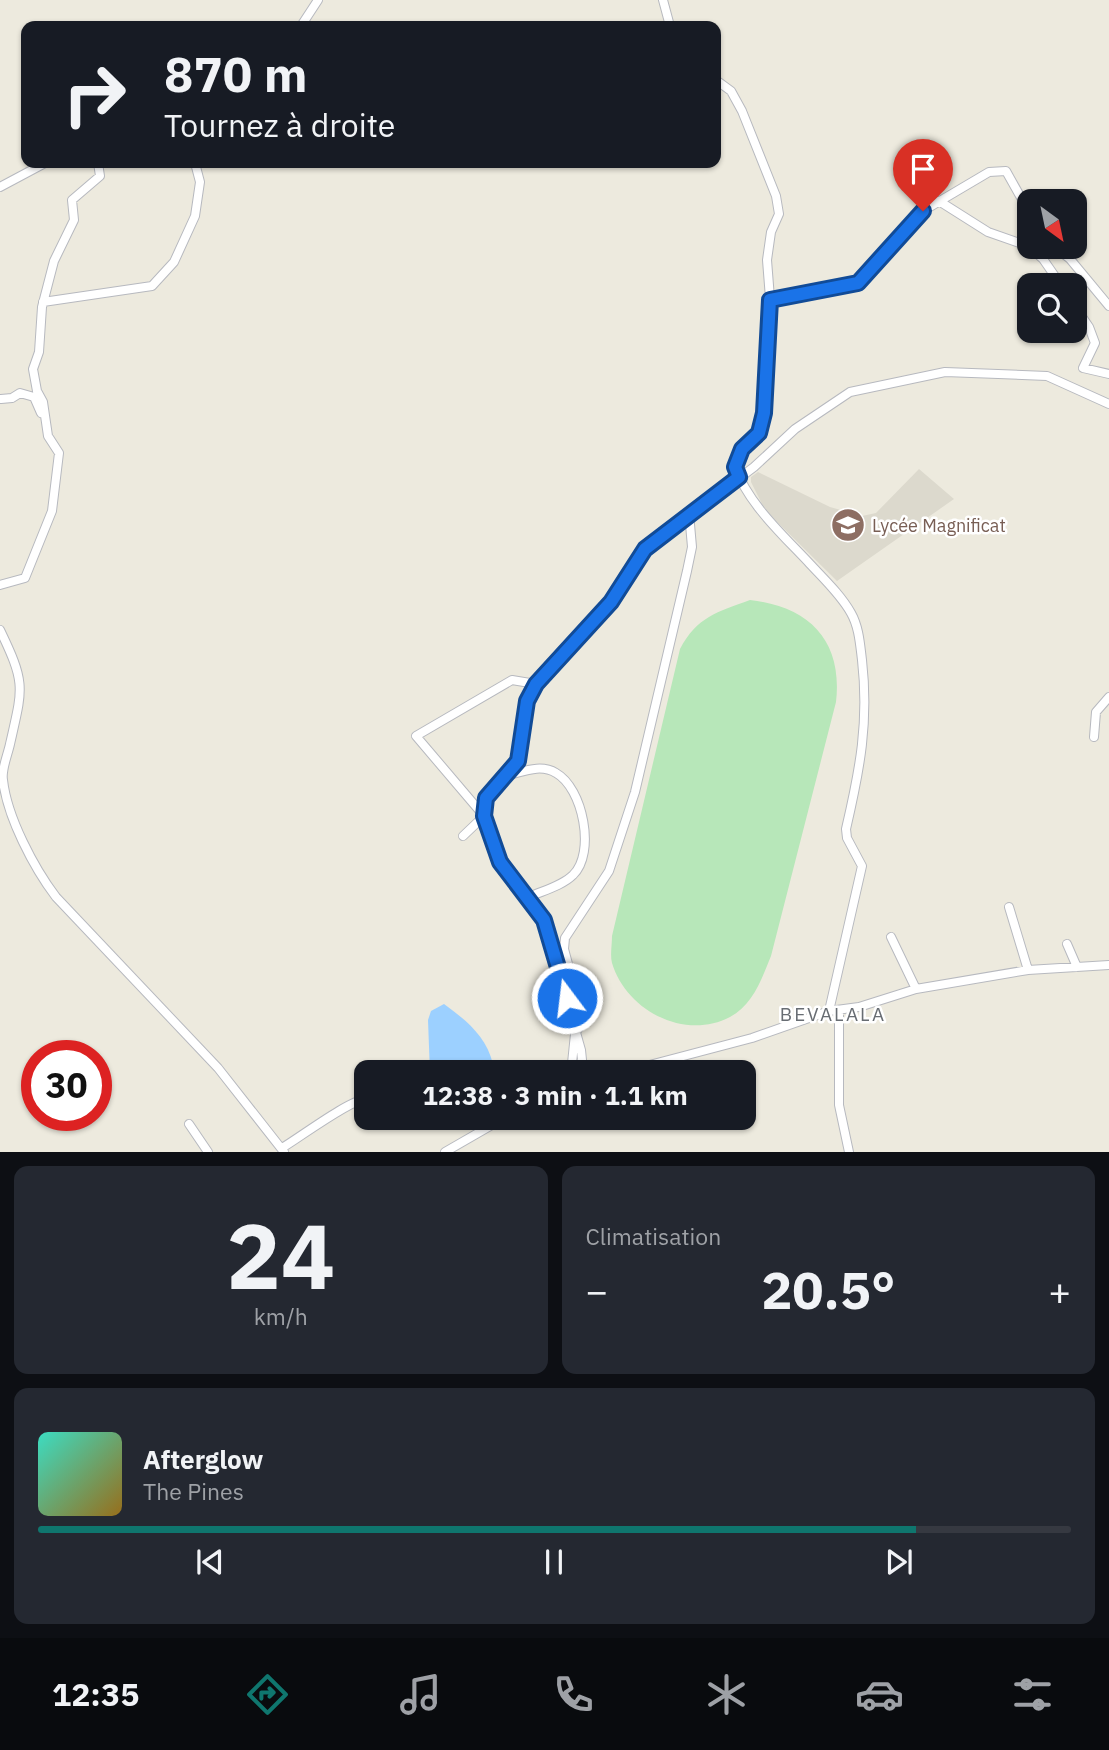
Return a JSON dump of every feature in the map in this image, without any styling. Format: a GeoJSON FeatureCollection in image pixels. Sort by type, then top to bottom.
{"type":"FeatureCollection","features":[{"type":"Feature","properties":{"kind":"street"},"geometry":{"type":"LineString","coordinates":[[303,21],[318,0]]}},
{"type":"Feature","properties":{"kind":"street"},"geometry":{"type":"LineString","coordinates":[[663,0],[669,21]]}},
{"type":"Feature","properties":{"kind":"street"},"geometry":{"type":"LineString","coordinates":[[721,84],[731,91],[742,111],[776,196],[779,215],[771,232],[767,260],[770,300],[764,413],[759,433],[742,449],[735,467],[739,477],[781,534],[831,585],[851,613],[858,632],[866,695],[862,762],[846,829],[847,838],[862,866],[834,1011],[839,1105],[849,1152]]}},
{"type":"Feature","properties":{"kind":"street"},"geometry":{"type":"LineString","coordinates":[[0,187],[36,168]]}},
{"type":"Feature","properties":{"kind":"street"},"geometry":{"type":"LineString","coordinates":[[43,417],[43,402],[37,391],[33,369],[39,352],[43,302],[54,261],[74,220],[72,200],[100,176],[99,168]]}},
{"type":"Feature","properties":{"kind":"street"},"geometry":{"type":"LineString","coordinates":[[43,302],[152,286],[174,262],[195,216],[200,182],[196,168]]}},
{"type":"Feature","properties":{"kind":"street"},"geometry":{"type":"LineString","coordinates":[[770,300],[858,283],[923,211],[989,172],[1006,170],[1017,190]]}},
{"type":"Feature","properties":{"kind":"street"},"geometry":{"type":"LineString","coordinates":[[939,201],[988,232],[1028,246],[1043,259],[1053,273]]}},
{"type":"Feature","properties":{"kind":"street"},"geometry":{"type":"LineString","coordinates":[[1070,259],[1109,306]]}},
{"type":"Feature","properties":{"kind":"street"},"geometry":{"type":"LineString","coordinates":[[1087,324],[1095,343],[1083,368],[1109,374]]}},
{"type":"Feature","properties":{"kind":"street"},"geometry":{"type":"LineString","coordinates":[[463,836],[484,816],[486,798],[509,775],[518,761],[527,701],[536,684],[611,602],[645,549],[689,513],[754,467],[795,429],[850,392],[945,372],[1047,376],[1109,404]]}},
{"type":"Feature","properties":{"kind":"street"},"geometry":{"type":"LineString","coordinates":[[0,585],[25,579],[52,511],[59,453],[48,436],[34,397],[20,393],[12,398],[1,399]]}},
{"type":"Feature","properties":{"kind":"street"},"geometry":{"type":"LineString","coordinates":[[575,1030],[582,1016],[564,949],[565,938],[602,886],[635,792],[692,547],[689,513]]}},
{"type":"Feature","properties":{"kind":"street"},"geometry":{"type":"LineString","coordinates":[[0,630],[19,670],[21,687],[1,780],[36,870],[56,897],[218,1068],[283,1150],[354,1100]]}},
{"type":"Feature","properties":{"kind":"street"},"geometry":{"type":"LineString","coordinates":[[536,684],[512,680],[416,736],[484,816],[500,862],[544,920],[551,937],[575,1030],[574,1060]]}},
{"type":"Feature","properties":{"kind":"street"},"geometry":{"type":"LineString","coordinates":[[1094,737],[1096,712],[1109,697]]}},
{"type":"Feature","properties":{"kind":"street"},"geometry":{"type":"LineString","coordinates":[[509,775],[536,767],[557,773],[573,794],[586,830],[583,857],[572,876],[529,897]]}},
{"type":"Feature","properties":{"kind":"street"},"geometry":{"type":"LineString","coordinates":[[1009,907],[1028,970]]}},
{"type":"Feature","properties":{"kind":"street"},"geometry":{"type":"LineString","coordinates":[[891,937],[916,989]]}},
{"type":"Feature","properties":{"kind":"street"},"geometry":{"type":"LineString","coordinates":[[1067,944],[1077,967]]}},
{"type":"Feature","properties":{"kind":"street"},"geometry":{"type":"LineString","coordinates":[[668,1060],[916,989],[1028,970],[1109,965]]}},
{"type":"Feature","properties":{"kind":"street"},"geometry":{"type":"LineString","coordinates":[[189,1124],[208,1152]]}},
{"type":"Feature","properties":{"kind":"street"},"geometry":{"type":"LineString","coordinates":[[445,1152],[483,1130]]}},
{"type":"Feature","properties":{"kind":"shaded area","name":"Lycée Magnificat"},"geometry":{"type":"Polygon","coordinates":[[[919,469],[954,499],[837,581],[765,510],[751,482],[751,477],[758,472],[830,507],[862,516],[876,513],[919,469]]]}},
{"type":"Feature","properties":{"kind":"green space"},"geometry":{"type":"Polygon","coordinates":[[[750,600],[790,610],[818,631],[828,645],[834,661],[836,702],[771,956],[760,982],[745,1006],[730,1017],[694,1025],[676,1023],[659,1017],[630,995],[619,980],[612,963],[612,936],[680,649],[693,630],[709,617],[750,600]]]}},
{"type":"Feature","properties":{"kind":"water"},"geometry":{"type":"Polygon","coordinates":[[[444,1004],[480,1037],[492,1060],[430,1060],[428,1020],[431,1011],[444,1004]]]}},
{"type":"Feature","properties":{"kind":"place","name":"Lycée Magnificat"},"geometry":{"type":"Point","coordinates":[848,525]}},
{"type":"Feature","properties":{"kind":"district","name":"BEVALALA"},"geometry":{"type":"Point","coordinates":[833,1014]}},
{"type":"Feature","properties":{"kind":"route"},"geometry":{"type":"LineString","coordinates":[[567,998],[544,920],[500,862],[484,816],[486,798],[509,775],[518,761],[527,701],[536,684],[611,602],[645,549],[739,477],[735,467],[742,449],[759,433],[764,413],[770,300],[858,283],[923,211]]}}]}
